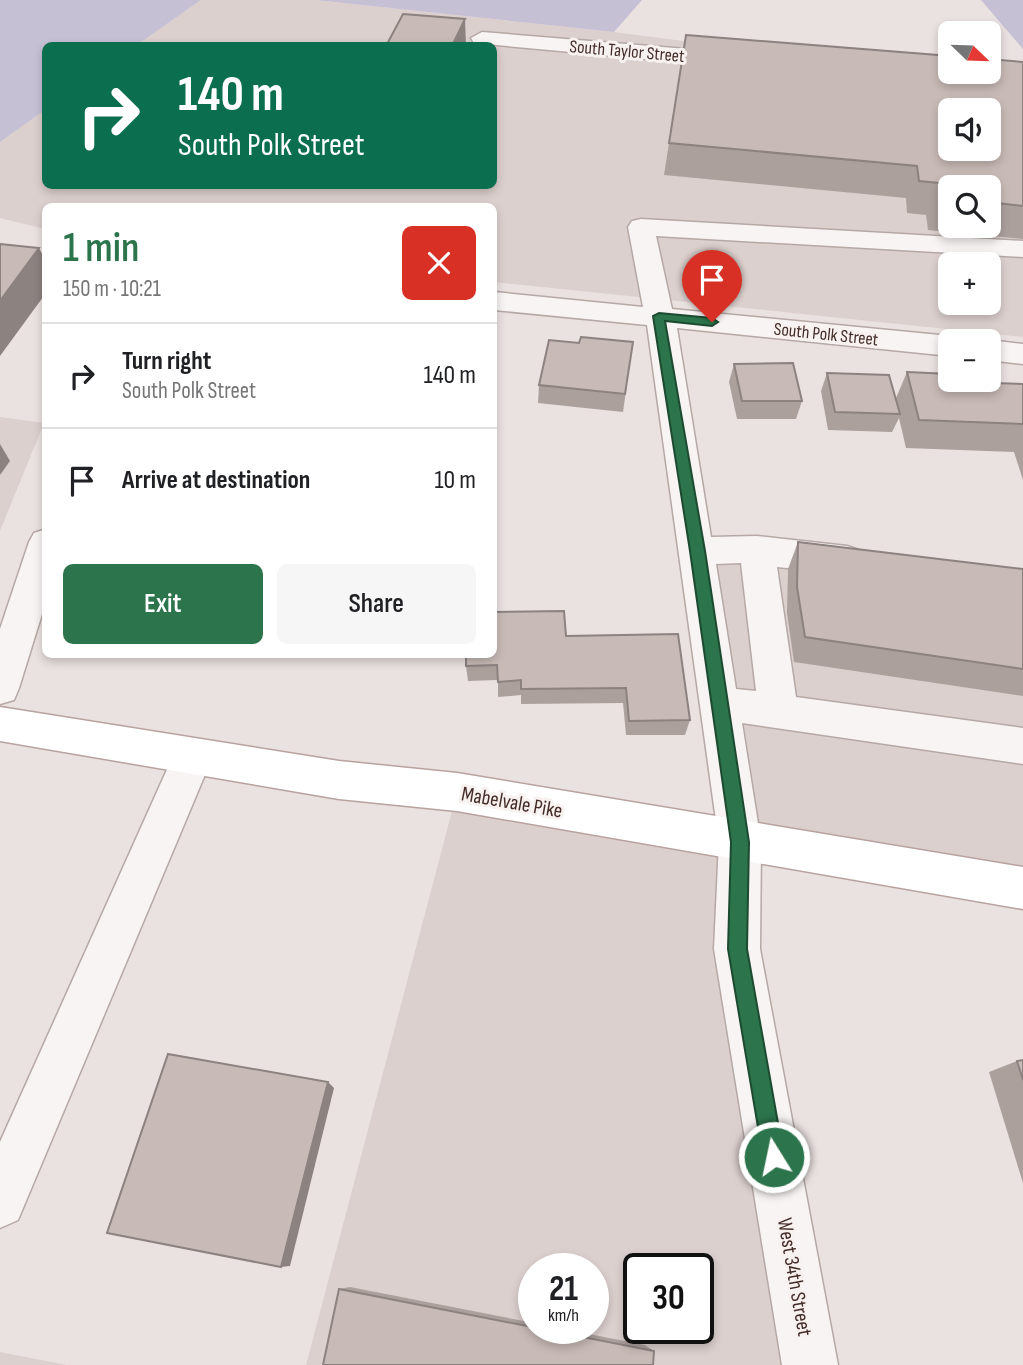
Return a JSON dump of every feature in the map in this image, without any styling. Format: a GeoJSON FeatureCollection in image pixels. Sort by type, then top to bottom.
{"type":"FeatureCollection","features":[{"type":"Feature","properties":{"kind":"main road","name":"Mabelvale Pike"},"geometry":{"type":"LineString","coordinates":[[0,724],[192,758],[339,780],[457,792],[1023,888]]}},
{"type":"Feature","properties":{"kind":"street","name":"South Taylor Street"},"geometry":{"type":"LineString","coordinates":[[482,38],[751,61]]}},
{"type":"Feature","properties":{"kind":"street","name":"West 34th Street"},"geometry":{"type":"LineString","coordinates":[[810,1365],[737,949],[740,842],[698,551],[659,316],[641,227],[1023,249]]}},
{"type":"Feature","properties":{"kind":"street","name":"South Polk Street"},"geometry":{"type":"LineString","coordinates":[[497,301],[938,345]]}},
{"type":"Feature","properties":{"kind":"street"},"geometry":{"type":"LineString","coordinates":[[1001,351],[1023,354]]}},
{"type":"Feature","properties":{"kind":"street"},"geometry":{"type":"LineString","coordinates":[[757,550],[778,712]]}},
{"type":"Feature","properties":{"kind":"street"},"geometry":{"type":"LineString","coordinates":[[698,551],[757,550],[884,565]]}},
{"type":"Feature","properties":{"kind":"street"},"geometry":{"type":"LineString","coordinates":[[0,688],[42,555]]}},
{"type":"Feature","properties":{"kind":"street"},"geometry":{"type":"LineString","coordinates":[[719,703],[1023,746]]}},
{"type":"Feature","properties":{"kind":"street"},"geometry":{"type":"LineString","coordinates":[[0,1202],[192,758]]}},
{"type":"Feature","properties":{"kind":"shaded area"},"geometry":{"type":"Polygon","coordinates":[[[0,0],[201,0],[141,42],[42,42],[42,112],[0,142],[0,0]]]}},
{"type":"Feature","properties":{"kind":"shaded area"},"geometry":{"type":"Polygon","coordinates":[[[201,0],[315,0],[614,32],[938,74],[938,84],[1001,82],[1023,85],[1023,337],[1001,335],[1001,329],[946,329],[497,282],[497,203],[42,203],[42,228],[0,218],[0,142],[42,112],[42,189],[497,189],[497,42],[141,42],[201,0]]]}},
{"type":"Feature","properties":{"kind":"shaded area"},"geometry":{"type":"Polygon","coordinates":[[[315,0],[642,0],[614,32],[315,0]]]}},
{"type":"Feature","properties":{"kind":"shaded area"},"geometry":{"type":"Polygon","coordinates":[[[981,0],[1023,0],[1023,49],[1001,21],[981,0]]]}},
{"type":"Feature","properties":{"kind":"shaded area"},"geometry":{"type":"Polygon","coordinates":[[[0,417],[42,423],[42,428],[0,531],[0,417]]]}},
{"type":"Feature","properties":{"kind":"shaded area"},"geometry":{"type":"Polygon","coordinates":[[[698,551],[1023,583],[1023,888],[740,842],[812,1365],[306,1365],[457,792],[739,841],[698,551]]]}},
{"type":"Feature","properties":{"kind":"shaded area"},"geometry":{"type":"Polygon","coordinates":[[[0,1352],[67,1365],[0,1365],[0,1352]]]}},
{"type":"Feature","properties":{"kind":"building"},"geometry":{"type":"Polygon","coordinates":[[[403,14],[465,19],[454,42],[388,42],[403,14]]]}},
{"type":"Feature","properties":{"kind":"building"},"geometry":{"type":"Polygon","coordinates":[[[686,35],[938,55],[938,84],[1001,84],[1001,60],[1023,62],[1023,206],[1001,203],[1001,175],[938,175],[938,183],[919,181],[917,166],[669,143],[686,35]]]}},
{"type":"Feature","properties":{"kind":"building"},"geometry":{"type":"Polygon","coordinates":[[[0,244],[39,248],[0,301],[0,244]]]}},
{"type":"Feature","properties":{"kind":"building"},"geometry":{"type":"Polygon","coordinates":[[[581,337],[633,342],[625,394],[539,385],[549,340],[579,343],[581,337]]]}},
{"type":"Feature","properties":{"kind":"building"},"geometry":{"type":"Polygon","coordinates":[[[793,363],[802,401],[742,401],[734,364],[793,363]]]}},
{"type":"Feature","properties":{"kind":"building"},"geometry":{"type":"Polygon","coordinates":[[[907,372],[938,373],[938,392],[1001,392],[1001,383],[1023,384],[1023,424],[919,420],[907,372]]]}},
{"type":"Feature","properties":{"kind":"building"},"geometry":{"type":"Polygon","coordinates":[[[827,373],[889,375],[900,414],[835,412],[827,373]]]}},
{"type":"Feature","properties":{"kind":"building"},"geometry":{"type":"Polygon","coordinates":[[[798,542],[1023,569],[1023,669],[805,637],[797,587],[798,542]]]}},
{"type":"Feature","properties":{"kind":"building"},"geometry":{"type":"Polygon","coordinates":[[[564,611],[566,636],[678,634],[690,720],[629,721],[626,688],[521,689],[521,680],[498,682],[497,665],[466,666],[466,658],[497,658],[497,612],[564,611]]]}},
{"type":"Feature","properties":{"kind":"building"},"geometry":{"type":"Polygon","coordinates":[[[168,1054],[328,1082],[281,1267],[107,1233],[168,1054]]]}},
{"type":"Feature","properties":{"kind":"building"},"geometry":{"type":"Polygon","coordinates":[[[1023,1060],[1023,1080],[1017,1061],[1023,1060]]]}},
{"type":"Feature","properties":{"kind":"building"},"geometry":{"type":"Polygon","coordinates":[[[339,1289],[518,1324],[518,1344],[609,1342],[654,1351],[653,1365],[323,1365],[339,1289]]]}},
{"type":"Feature","properties":{"kind":"route"},"geometry":{"type":"LineString","coordinates":[[712,322],[659,316],[698,551],[740,842],[737,949],[774,1157]]}}]}
